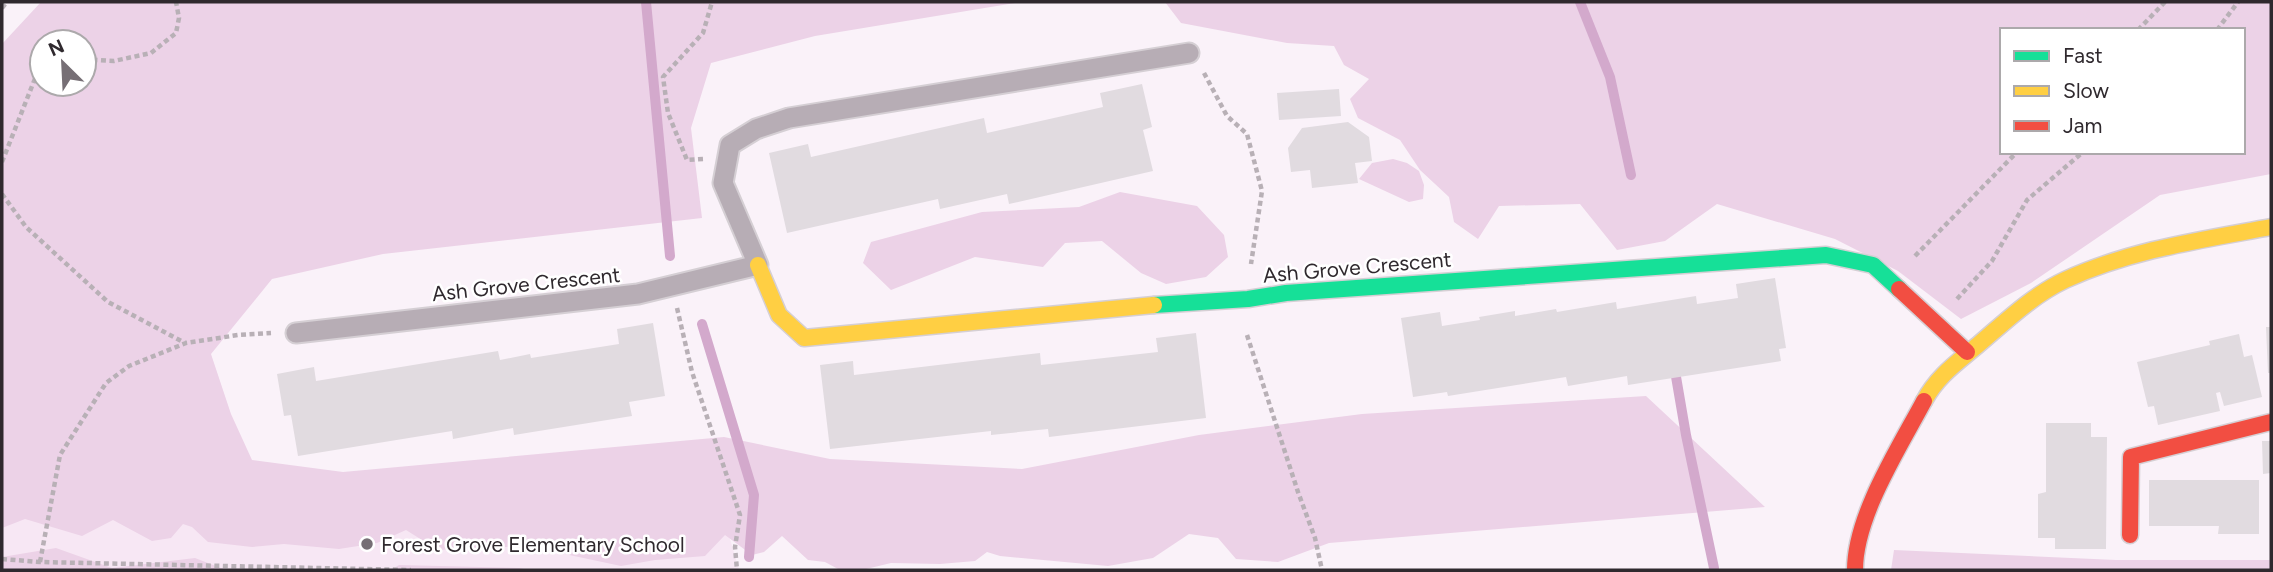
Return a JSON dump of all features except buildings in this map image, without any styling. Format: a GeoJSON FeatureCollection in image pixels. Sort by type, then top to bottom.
{"type":"FeatureCollection","features":[{"type":"Feature","properties":{"kind":"street"},"geometry":{"type":"LineString","coordinates":[[1855,570],[1855,553],[1876,490],[1934,383],[1967,352],[2018,310],[2063,281],[2124,257],[2271,227]]}},
{"type":"Feature","properties":{"kind":"street","name":"Ash Grove Crescent"},"geometry":{"type":"LineString","coordinates":[[758,265],[779,315],[804,338],[1154,305],[1248,299],[1286,293],[1826,255],[1873,265],[1967,352]]}},
{"type":"Feature","properties":{"kind":"street"},"geometry":{"type":"LineString","coordinates":[[2130,535],[2131,457],[2271,422]]}},
{"type":"Feature","properties":{"kind":"lane"},"geometry":{"type":"LineString","coordinates":[[728,157],[730,145],[757,130],[789,118],[1189,53]]}},
{"type":"Feature","properties":{"kind":"lane","name":"Ash Grove Crescent"},"geometry":{"type":"LineString","coordinates":[[296,333],[638,295],[758,265],[723,183],[728,157]]}},
{"type":"Feature","properties":{"kind":"path"},"geometry":{"type":"LineString","coordinates":[[2,8],[7,2]]}},
{"type":"Feature","properties":{"kind":"path"},"geometry":{"type":"LineString","coordinates":[[98,60],[114,61],[151,53],[176,33],[179,18],[176,2]]}},
{"type":"Feature","properties":{"kind":"path"},"geometry":{"type":"LineString","coordinates":[[712,2],[703,33],[663,77],[668,113],[687,160],[728,157]]}},
{"type":"Feature","properties":{"kind":"path"},"geometry":{"type":"LineString","coordinates":[[2140,28],[2165,2]]}},
{"type":"Feature","properties":{"kind":"path"},"geometry":{"type":"LineString","coordinates":[[2218,28],[2238,2]]}},
{"type":"Feature","properties":{"kind":"path"},"geometry":{"type":"LineString","coordinates":[[1189,53],[1203,70],[1227,116],[1247,134],[1262,191],[1249,271]]}},
{"type":"Feature","properties":{"kind":"path"},"geometry":{"type":"LineString","coordinates":[[2,162],[28,96]]}},
{"type":"Feature","properties":{"kind":"path"},"geometry":{"type":"LineString","coordinates":[[1891,281],[2015,154]]}},
{"type":"Feature","properties":{"kind":"path"},"geometry":{"type":"LineString","coordinates":[[1935,322],[1992,261],[2027,200],[2081,154]]}},
{"type":"Feature","properties":{"kind":"path"},"geometry":{"type":"LineString","coordinates":[[2,194],[26,227],[108,302],[186,343]]}},
{"type":"Feature","properties":{"kind":"path"},"geometry":{"type":"LineString","coordinates":[[671,286],[692,372],[740,515],[736,547],[737,570]]}},
{"type":"Feature","properties":{"kind":"path"},"geometry":{"type":"LineString","coordinates":[[1244,323],[1315,538],[1322,570]]}},
{"type":"Feature","properties":{"kind":"path"},"geometry":{"type":"LineString","coordinates":[[40,562],[60,455],[106,383],[130,366],[186,343],[273,333]]}},
{"type":"Feature","properties":{"kind":"path"},"geometry":{"type":"LineString","coordinates":[[2,559],[411,570]]}},
{"type":"Feature","properties":{"kind":"shaded area"},"geometry":{"type":"Polygon","coordinates":[[[41,2],[1021,2],[815,36],[711,63],[691,128],[702,218],[383,254],[272,279],[211,354],[231,414],[252,460],[343,472],[724,437],[830,459],[1022,469],[1199,435],[1362,414],[1646,396],[1765,507],[1329,543],[1278,562],[1236,559],[1218,538],[1189,534],[1153,558],[1108,566],[1000,556],[987,552],[975,561],[940,564],[891,563],[862,570],[838,569],[825,562],[808,560],[782,536],[764,552],[752,555],[725,535],[705,556],[621,566],[527,546],[438,550],[406,530],[377,543],[339,549],[284,544],[252,547],[208,542],[192,527],[183,524],[171,538],[152,541],[113,520],[82,536],[25,519],[2,528],[2,44],[41,2]]]}},
{"type":"Feature","properties":{"kind":"shaded area"},"geometry":{"type":"Polygon","coordinates":[[[1165,2],[2271,2],[2271,174],[2160,195],[2031,283],[1961,319],[1898,271],[1835,239],[1717,204],[1665,241],[1617,250],[1580,204],[1499,206],[1478,239],[1454,222],[1449,197],[1420,170],[1400,140],[1358,118],[1350,99],[1369,79],[1344,65],[1334,46],[1287,43],[1181,23],[1165,2]]]}},
{"type":"Feature","properties":{"kind":"shaded area"},"geometry":{"type":"Polygon","coordinates":[[[1393,159],[1407,163],[1419,171],[1424,185],[1423,199],[1409,202],[1359,179],[1372,163],[1393,159]]]}},
{"type":"Feature","properties":{"kind":"shaded area"},"geometry":{"type":"Polygon","coordinates":[[[1120,192],[1197,206],[1224,235],[1228,257],[1206,277],[1166,284],[1141,273],[1102,241],[1065,243],[1043,267],[975,257],[891,290],[863,263],[871,242],[982,212],[1079,207],[1120,192]]]}},
{"type":"Feature","properties":{"kind":"shaded area","name":"Forest Grove Elementary School"},"geometry":{"type":"Polygon","coordinates":[[[2,486],[724,518],[739,570],[2,570],[2,486]]]}},
{"type":"Feature","properties":{"kind":"shaded area"},"geometry":{"type":"Polygon","coordinates":[[[56,548],[112,568],[195,558],[226,570],[2,570],[2,557],[56,548]]]}},
{"type":"Feature","properties":{"kind":"shaded area"},"geometry":{"type":"Polygon","coordinates":[[[1894,550],[2116,560],[2271,560],[2271,570],[1891,570],[1894,550]]]}},
{"type":"Feature","properties":{"kind":"shaded area"},"geometry":{"type":"Polygon","coordinates":[[[399,565],[519,568],[529,570],[391,570],[399,565]]]}},
{"type":"Feature","properties":{"kind":"waterway"},"geometry":{"type":"LineString","coordinates":[[646,2],[670,256]]}},
{"type":"Feature","properties":{"kind":"waterway"},"geometry":{"type":"LineString","coordinates":[[1580,2],[1610,77],[1631,175]]}},
{"type":"Feature","properties":{"kind":"waterway"},"geometry":{"type":"LineString","coordinates":[[702,324],[754,495],[749,557]]}},
{"type":"Feature","properties":{"kind":"waterway"},"geometry":{"type":"LineString","coordinates":[[1674,365],[1714,568]]}},
{"type":"Feature","properties":{"kind":"traffic: fast"},"geometry":{"type":"LineString","coordinates":[[1154,305],[1248,299],[1286,293],[1826,255],[1873,265],[1899,289]]}},
{"type":"Feature","properties":{"kind":"traffic: slow"},"geometry":{"type":"LineString","coordinates":[[1924,401],[1942,376],[1956,363],[2053,286],[2140,253],[2271,227]]}},
{"type":"Feature","properties":{"kind":"traffic: slow"},"geometry":{"type":"LineString","coordinates":[[758,265],[779,315],[804,338],[1154,305]]}},
{"type":"Feature","properties":{"kind":"traffic: jam"},"geometry":{"type":"LineString","coordinates":[[1899,289],[1967,352]]}},
{"type":"Feature","properties":{"kind":"traffic: jam"},"geometry":{"type":"LineString","coordinates":[[1855,570],[1862,527],[1870,505],[1924,401]]}},
{"type":"Feature","properties":{"kind":"traffic: jam"},"geometry":{"type":"LineString","coordinates":[[2130,535],[2131,457],[2271,422]]}},
{"type":"Feature","properties":{"kind":"place","name":"Forest Grove Elementary School"},"geometry":{"type":"Point","coordinates":[367,544]}}]}
